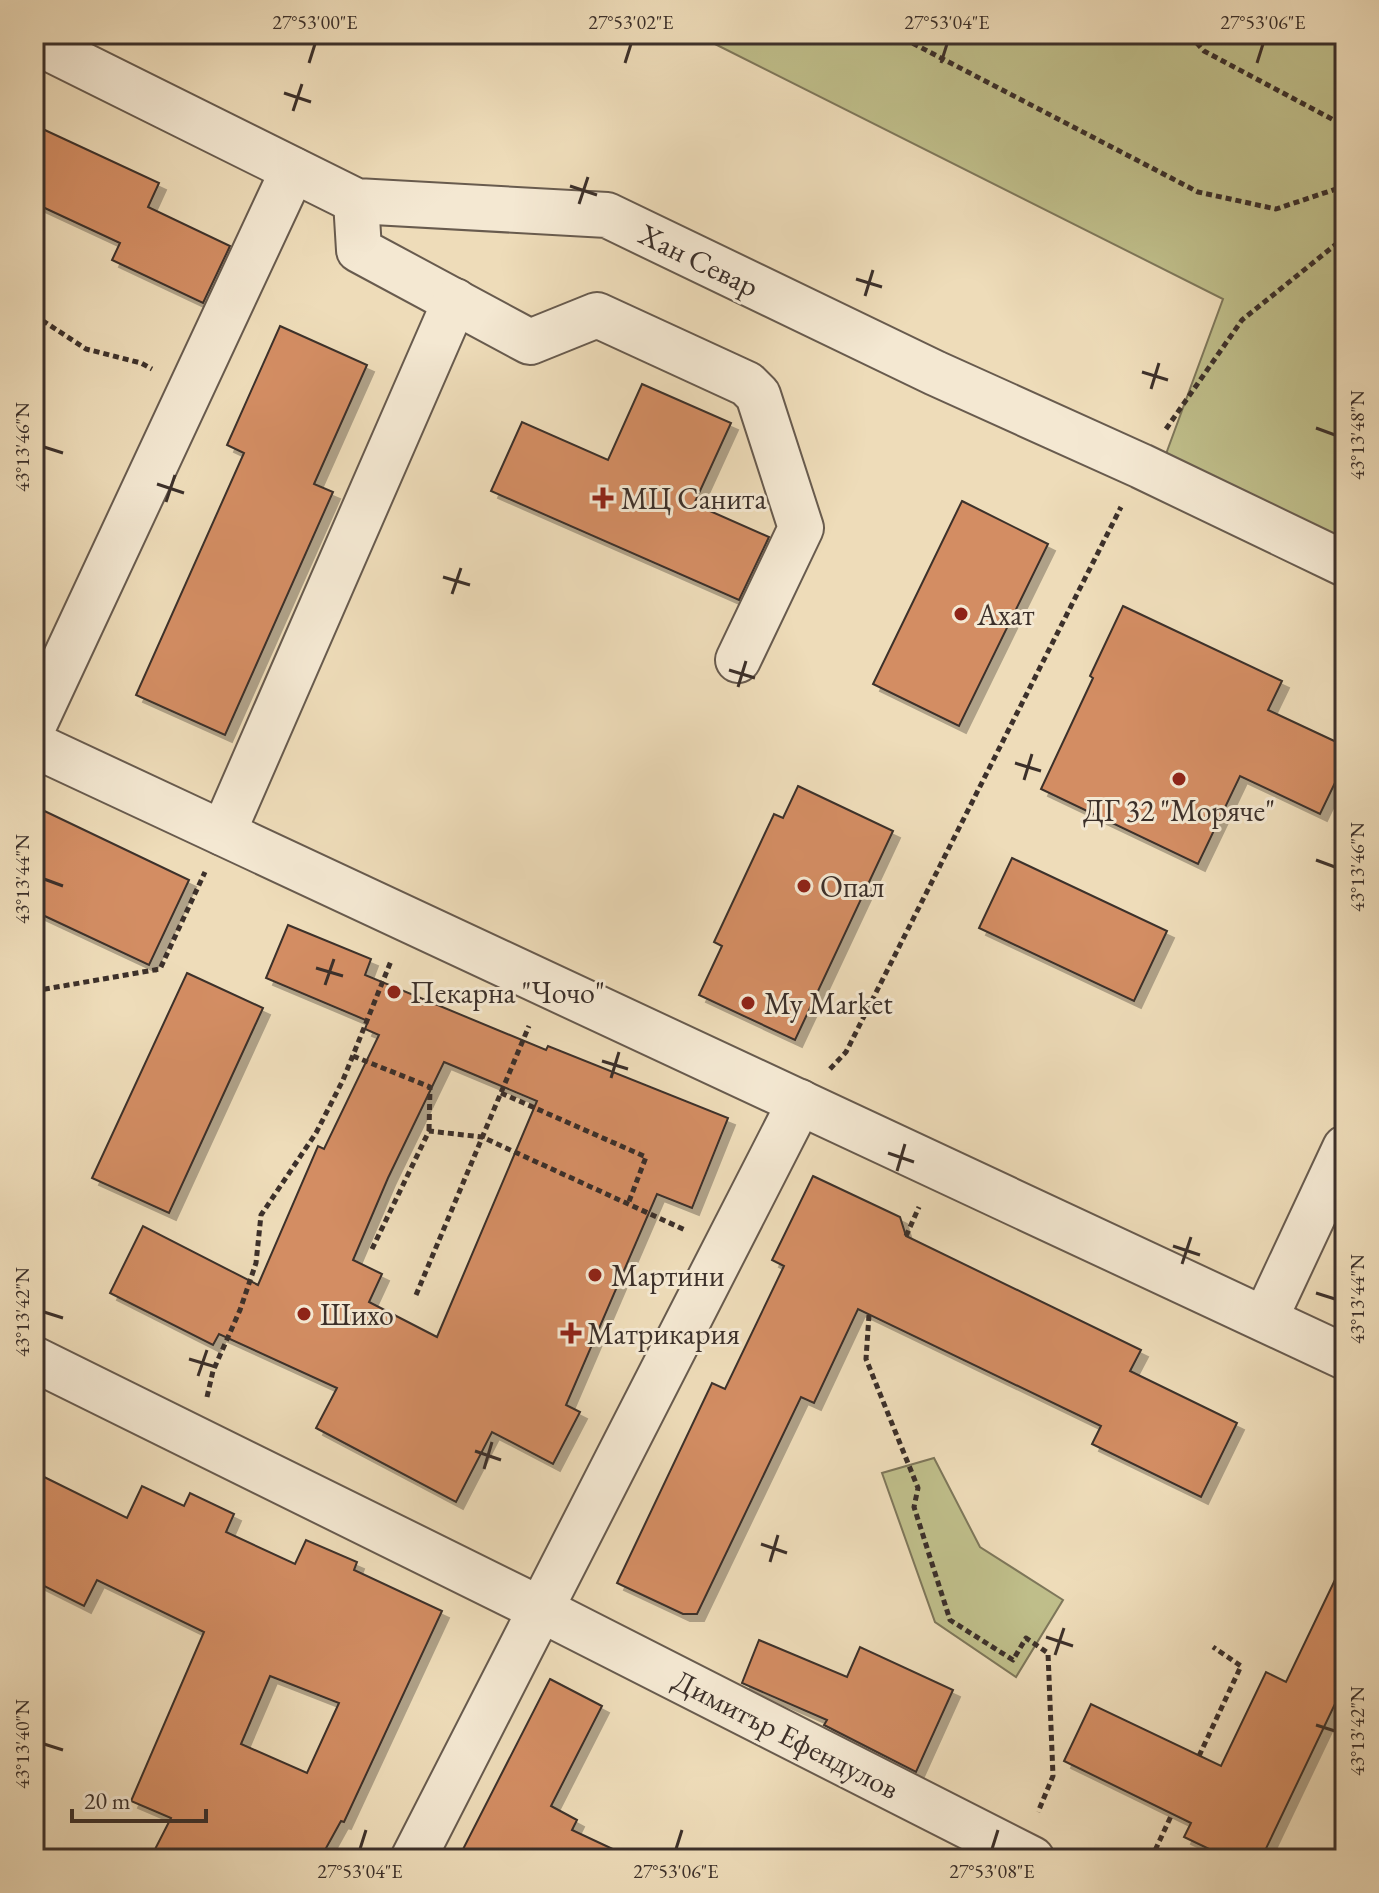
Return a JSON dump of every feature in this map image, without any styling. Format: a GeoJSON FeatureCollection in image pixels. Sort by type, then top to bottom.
{"type":"FeatureCollection","features":[{"type":"Feature","properties":{"kind":"street","name":"Хан Севар"},"geometry":{"type":"LineString","coordinates":[[34,41],[356,201],[607,215],[935,373],[1141,466],[1345,564]]}},
{"type":"Feature","properties":{"kind":"street"},"geometry":{"type":"LineString","coordinates":[[34,725],[293,170]]}},
{"type":"Feature","properties":{"kind":"street"},"geometry":{"type":"LineString","coordinates":[[356,201],[359,250],[530,342],[597,315],[747,384],[758,395],[801,528],[738,660]]}},
{"type":"Feature","properties":{"kind":"street"},"geometry":{"type":"LineString","coordinates":[[223,833],[455,301]]}},
{"type":"Feature","properties":{"kind":"street"},"geometry":{"type":"LineString","coordinates":[[34,745],[1345,1357]]}},
{"type":"Feature","properties":{"kind":"street"},"geometry":{"type":"LineString","coordinates":[[413,1859],[800,1102]]}},
{"type":"Feature","properties":{"kind":"street"},"geometry":{"type":"LineString","coordinates":[[1265,1319],[1345,1148]]}},
{"type":"Feature","properties":{"kind":"street","name":"Димитър Ефендулов"},"geometry":{"type":"LineString","coordinates":[[34,1359],[540,1609],[1027,1856]]}},
{"type":"Feature","properties":{"kind":"path"},"geometry":{"type":"LineString","coordinates":[[895,34],[1198,192],[1276,209],[1345,186]]}},
{"type":"Feature","properties":{"kind":"path"},"geometry":{"type":"LineString","coordinates":[[1195,34],[1194,40],[1204,51],[1345,126]]}},
{"type":"Feature","properties":{"kind":"path"},"geometry":{"type":"LineString","coordinates":[[800,1102],[846,1052],[1141,466],[1242,320],[1345,237]]}},
{"type":"Feature","properties":{"kind":"path"},"geometry":{"type":"LineString","coordinates":[[34,315],[86,349],[141,363],[191,389]]}},
{"type":"Feature","properties":{"kind":"path"},"geometry":{"type":"LineString","coordinates":[[34,991],[160,969],[223,833]]}},
{"type":"Feature","properties":{"kind":"path"},"geometry":{"type":"LineString","coordinates":[[197,1440],[213,1371],[240,1310],[256,1263],[261,1215],[316,1133],[353,1056],[407,919]]}},
{"type":"Feature","properties":{"kind":"path"},"geometry":{"type":"LineString","coordinates":[[416,1295],[547,984]]}},
{"type":"Feature","properties":{"kind":"path"},"geometry":{"type":"LineString","coordinates":[[353,1056],[430,1087],[429,1131],[372,1249]]}},
{"type":"Feature","properties":{"kind":"path"},"geometry":{"type":"LineString","coordinates":[[501,1093],[646,1157],[628,1204]]}},
{"type":"Feature","properties":{"kind":"path"},"geometry":{"type":"LineString","coordinates":[[429,1131],[482,1137],[725,1248]]}},
{"type":"Feature","properties":{"kind":"path"},"geometry":{"type":"LineString","coordinates":[[869,1315],[866,1359],[918,1488],[914,1507],[950,1620],[1013,1660],[1026,1638],[1048,1653],[1053,1776],[1027,1856]]}},
{"type":"Feature","properties":{"kind":"path"},"geometry":{"type":"LineString","coordinates":[[1199,1756],[1241,1666],[1213,1647]]}},
{"type":"Feature","properties":{"kind":"path"},"geometry":{"type":"LineString","coordinates":[[1151,1859],[1172,1814]]}},
{"type":"Feature","properties":{"kind":"shaded area"},"geometry":{"type":"Polygon","coordinates":[[[695,34],[1345,34],[1345,542],[1166,454],[1223,299],[695,34]]]}},
{"type":"Feature","properties":{"kind":"shaded area"},"geometry":{"type":"Polygon","coordinates":[[[934,1458],[980,1547],[1063,1600],[1016,1677],[935,1622],[882,1473],[934,1458]]]}},
{"type":"Feature","properties":{"kind":"building"},"geometry":{"type":"Polygon","coordinates":[[[34,125],[159,183],[148,207],[230,246],[203,303],[112,260],[120,243],[34,203],[34,125]]]}},
{"type":"Feature","properties":{"kind":"building"},"geometry":{"type":"Polygon","coordinates":[[[280,326],[367,365],[314,484],[333,492],[225,735],[136,695],[244,453],[227,445],[280,326]]]}},
{"type":"Feature","properties":{"kind":"building","name":"МЦ Санита"},"geometry":{"type":"Polygon","coordinates":[[[642,384],[731,423],[694,504],[769,537],[739,600],[491,491],[522,422],[608,460],[642,384]]]}},
{"type":"Feature","properties":{"kind":"building","name":"Ахат"},"geometry":{"type":"Polygon","coordinates":[[[962,501],[1048,544],[959,726],[873,684],[962,501]]]}},
{"type":"Feature","properties":{"kind":"building"},"geometry":{"type":"Polygon","coordinates":[[[1123,606],[1282,681],[1268,710],[1345,746],[1345,762],[1320,814],[1240,776],[1198,864],[1041,789],[1123,606]]]}},
{"type":"Feature","properties":{"kind":"building","name":"Опал"},"geometry":{"type":"Polygon","coordinates":[[[798,786],[893,831],[795,1040],[699,995],[722,946],[714,942],[774,814],[783,818],[798,786]]]}},
{"type":"Feature","properties":{"kind":"building"},"geometry":{"type":"Polygon","coordinates":[[[34,806],[189,880],[149,965],[34,911],[34,806]]]}},
{"type":"Feature","properties":{"kind":"building"},"geometry":{"type":"Polygon","coordinates":[[[1012,858],[1167,931],[1134,1001],[979,928],[1012,858]]]}},
{"type":"Feature","properties":{"kind":"building"},"geometry":{"type":"Polygon","coordinates":[[[288,925],[371,959],[365,975],[546,1050],[548,1046],[728,1118],[692,1208],[657,1194],[566,1405],[580,1412],[553,1464],[492,1432],[456,1502],[316,1428],[337,1388],[219,1334],[213,1345],[110,1293],[143,1226],[258,1285],[318,1146],[324,1149],[379,1035],[365,1029],[368,1021],[266,978],[288,925]],[[444,1062],[388,1178],[353,1260],[382,1274],[369,1302],[437,1337],[537,1101],[444,1062]]]}},
{"type":"Feature","properties":{"kind":"building"},"geometry":{"type":"Polygon","coordinates":[[[187,973],[263,1008],[169,1213],[92,1178],[187,973]]]}},
{"type":"Feature","properties":{"kind":"building"},"geometry":{"type":"Polygon","coordinates":[[[813,1176],[900,1217],[906,1236],[1141,1350],[1130,1371],[1237,1423],[1201,1497],[1092,1444],[1101,1426],[858,1309],[814,1403],[801,1397],[697,1614],[683,1614],[617,1583],[712,1383],[725,1389],[784,1266],[772,1260],[813,1176]]]}},
{"type":"Feature","properties":{"kind":"building"},"geometry":{"type":"Polygon","coordinates":[[[34,1472],[127,1518],[142,1486],[184,1506],[190,1493],[234,1514],[226,1532],[295,1564],[306,1540],[357,1562],[354,1570],[442,1611],[344,1822],[341,1821],[320,1859],[150,1859],[171,1818],[131,1801],[204,1632],[97,1580],[84,1606],[34,1581],[34,1472]],[[270,1676],[241,1744],[307,1773],[339,1703],[270,1676]]]}},
{"type":"Feature","properties":{"kind":"building"},"geometry":{"type":"Polygon","coordinates":[[[1345,1559],[1345,1683],[1261,1859],[1230,1859],[1184,1837],[1191,1823],[1064,1761],[1091,1704],[1221,1766],[1266,1672],[1286,1682],[1345,1559]]]}},
{"type":"Feature","properties":{"kind":"building"},"geometry":{"type":"Polygon","coordinates":[[[759,1640],[847,1677],[860,1647],[953,1690],[916,1772],[824,1725],[827,1720],[742,1683],[759,1640]]]}},
{"type":"Feature","properties":{"kind":"building"},"geometry":{"type":"Polygon","coordinates":[[[550,1679],[602,1706],[551,1806],[577,1820],[572,1830],[634,1859],[458,1859],[550,1679]]]}},
{"type":"Feature","properties":{"kind":"place","name":"МЦ Санита"},"geometry":{"type":"Point","coordinates":[603,498]}},
{"type":"Feature","properties":{"kind":"place","name":"Ахат"},"geometry":{"type":"Point","coordinates":[961,614]}},
{"type":"Feature","properties":{"kind":"place","name":"ДГ 32 \"Моряче\""},"geometry":{"type":"Point","coordinates":[1179,779]}},
{"type":"Feature","properties":{"kind":"place","name":"Опал"},"geometry":{"type":"Point","coordinates":[804,886]}},
{"type":"Feature","properties":{"kind":"place","name":"Пекарна \"Чочо\""},"geometry":{"type":"Point","coordinates":[394,992]}},
{"type":"Feature","properties":{"kind":"place","name":"My Market"},"geometry":{"type":"Point","coordinates":[748,1003]}},
{"type":"Feature","properties":{"kind":"place","name":"Мартини"},"geometry":{"type":"Point","coordinates":[595,1275]}},
{"type":"Feature","properties":{"kind":"place","name":"Шихо"},"geometry":{"type":"Point","coordinates":[304,1314]}},
{"type":"Feature","properties":{"kind":"place","name":"Матрикария"},"geometry":{"type":"Point","coordinates":[571,1333]}}]}
